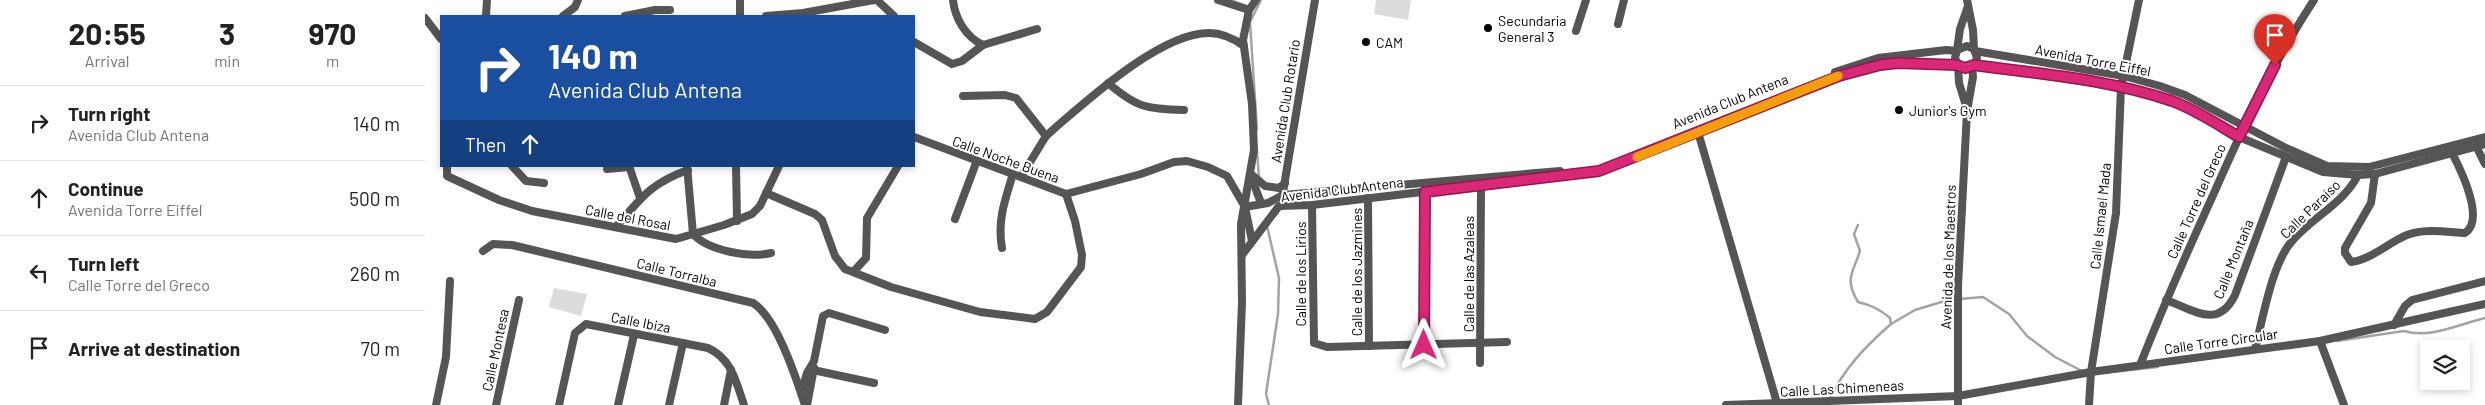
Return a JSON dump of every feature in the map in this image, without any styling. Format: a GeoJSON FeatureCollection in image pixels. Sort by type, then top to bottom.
{"type":"FeatureCollection","features":[{"type":"Feature","properties":{"kind":"street"},"geometry":{"type":"LineString","coordinates":[[486,15],[487,0]]}},
{"type":"Feature","properties":{"kind":"street"},"geometry":{"type":"LineString","coordinates":[[567,15],[578,0]]}},
{"type":"Feature","properties":{"kind":"street"},"geometry":{"type":"LineString","coordinates":[[740,0],[740,15]]}},
{"type":"Feature","properties":{"kind":"street"},"geometry":{"type":"LineString","coordinates":[[775,15],[875,0],[893,15]]}},
{"type":"Feature","properties":{"kind":"street"},"geometry":{"type":"LineString","coordinates":[[953,0],[956,17],[968,33],[983,45]]}},
{"type":"Feature","properties":{"kind":"street"},"geometry":{"type":"LineString","coordinates":[[1218,0],[1249,10]]}},
{"type":"Feature","properties":{"kind":"street"},"geometry":{"type":"LineString","coordinates":[[1256,0],[1249,10],[1245,25],[1244,46],[1254,126],[1255,187],[1265,203],[1279,206]]}},
{"type":"Feature","properties":{"kind":"street","name":"Avenida Club Rotario"},"geometry":{"type":"LineString","coordinates":[[1279,206],[1283,195],[1315,0]]}},
{"type":"Feature","properties":{"kind":"street"},"geometry":{"type":"LineString","coordinates":[[1576,31],[1586,0]]}},
{"type":"Feature","properties":{"kind":"street"},"geometry":{"type":"LineString","coordinates":[[1618,24],[1624,0]]}},
{"type":"Feature","properties":{"kind":"street","name":"Calle Ismael Mada"},"geometry":{"type":"LineString","coordinates":[[2089,405],[2091,372],[2115,212],[2121,87],[2139,0]]}},
{"type":"Feature","properties":{"kind":"street","name":"Calle Torre del Greco"},"geometry":{"type":"LineString","coordinates":[[2140,365],[2165,300],[2244,126],[2291,35],[2314,0]]}},
{"type":"Feature","properties":{"kind":"street"},"geometry":{"type":"LineString","coordinates":[[1968,3],[1973,30],[1974,50],[1977,58],[1973,66],[1965,68],[1958,65],[1955,58],[1960,29],[1968,3]]}},
{"type":"Feature","properties":{"kind":"street"},"geometry":{"type":"LineString","coordinates":[[630,15],[649,11],[670,10]]}},
{"type":"Feature","properties":{"kind":"street"},"geometry":{"type":"LineString","coordinates":[[425,18],[440,38]]}},
{"type":"Feature","properties":{"kind":"street"},"geometry":{"type":"LineString","coordinates":[[915,43],[952,64],[961,61],[983,45],[1037,29]]}},
{"type":"Feature","properties":{"kind":"street"},"geometry":{"type":"LineString","coordinates":[[1002,248],[999,232],[1001,214],[1017,176],[1046,136],[1108,83],[1142,60],[1173,43],[1193,36],[1208,33],[1223,35],[1233,38],[1244,46]]}},
{"type":"Feature","properties":{"kind":"street"},"geometry":{"type":"LineString","coordinates":[[1957,51],[1963,46],[1974,50]]}},
{"type":"Feature","properties":{"kind":"street","name":"Avenida Club Antena"},"geometry":{"type":"LineString","coordinates":[[1245,207],[1265,203],[1283,195],[1599,167],[1854,65],[1888,57],[1946,50],[1957,51]]}},
{"type":"Feature","properties":{"kind":"street","name":"Avenida Torre Eiffel"},"geometry":{"type":"LineString","coordinates":[[1974,50],[2124,76],[2185,95],[2327,166],[2369,167],[2485,137]]}},
{"type":"Feature","properties":{"kind":"street","name":"Avenida Club Antena"},"geometry":{"type":"LineString","coordinates":[[1242,255],[1279,206],[1312,205],[1599,171],[1839,76],[1863,69],[1898,63],[1958,65]]}},
{"type":"Feature","properties":{"kind":"street","name":"Avenida de los Maestros"},"geometry":{"type":"LineString","coordinates":[[1958,65],[1959,83],[1967,111]]}},
{"type":"Feature","properties":{"kind":"street","name":"Avenida Torre Eiffel"},"geometry":{"type":"LineString","coordinates":[[1973,66],[2121,87],[2172,101],[2194,111],[2239,137],[2323,172],[2359,175],[2375,174],[2485,144]]}},
{"type":"Feature","properties":{"kind":"street","name":"Avenida de los Maestros"},"geometry":{"type":"LineString","coordinates":[[1958,405],[1958,286],[1967,111],[1973,66]]}},
{"type":"Feature","properties":{"kind":"street"},"geometry":{"type":"LineString","coordinates":[[1108,83],[1136,104],[1147,108],[1184,110]]}},
{"type":"Feature","properties":{"kind":"street"},"geometry":{"type":"LineString","coordinates":[[963,96],[1005,95],[1016,98],[1046,136]]}},
{"type":"Feature","properties":{"kind":"street"},"geometry":{"type":"LineString","coordinates":[[1699,132],[1777,403]]}},
{"type":"Feature","properties":{"kind":"street","name":"Calle Noche Buena"},"geometry":{"type":"LineString","coordinates":[[915,139],[1066,194],[1141,174],[1181,160],[1223,173],[1245,207]]}},
{"type":"Feature","properties":{"kind":"street"},"geometry":{"type":"LineString","coordinates":[[2476,146],[2485,164]]}},
{"type":"Feature","properties":{"kind":"street"},"geometry":{"type":"LineString","coordinates":[[2375,174],[2371,203],[2345,248],[2345,253],[2351,262],[2408,234],[2425,231],[2465,233],[2471,231],[2479,218],[2478,208],[2473,192],[2452,153]]}},
{"type":"Feature","properties":{"kind":"street","name":"Calle Montaña"},"geometry":{"type":"LineString","coordinates":[[2165,300],[2207,315],[2217,315],[2225,311],[2235,294],[2286,157]]}},
{"type":"Feature","properties":{"kind":"street"},"geometry":{"type":"LineString","coordinates":[[955,219],[976,163]]}},
{"type":"Feature","properties":{"kind":"street","name":"Calle del Rosal"},"geometry":{"type":"LineString","coordinates":[[447,167],[447,176],[499,200],[524,208],[671,238],[681,238],[737,221],[752,214],[760,206],[779,167]]}},
{"type":"Feature","properties":{"kind":"street"},"geometry":{"type":"LineString","coordinates":[[513,167],[526,181],[544,183]]}},
{"type":"Feature","properties":{"kind":"street"},"geometry":{"type":"LineString","coordinates":[[607,169],[629,167],[640,198]]}},
{"type":"Feature","properties":{"kind":"street"},"geometry":{"type":"LineString","coordinates":[[736,167],[737,221]]}},
{"type":"Feature","properties":{"kind":"street"},"geometry":{"type":"LineString","coordinates":[[854,271],[866,258],[867,218],[897,167]]}},
{"type":"Feature","properties":{"kind":"street"},"geometry":{"type":"LineString","coordinates":[[616,227],[640,198],[665,178],[688,168],[693,234],[702,242],[721,248],[749,254],[771,253]]}},
{"type":"Feature","properties":{"kind":"street","name":"Calle Paraíso"},"geometry":{"type":"LineString","coordinates":[[2255,349],[2273,282],[2284,252],[2291,241],[2340,199],[2359,175]]}},
{"type":"Feature","properties":{"kind":"street"},"geometry":{"type":"LineString","coordinates":[[1254,177],[1274,188],[1279,188],[1285,183]]}},
{"type":"Feature","properties":{"kind":"street"},"geometry":{"type":"LineString","coordinates":[[1238,405],[1242,255],[1241,224],[1254,177]]}},
{"type":"Feature","properties":{"kind":"street","name":"Calle de las Azaleas"},"geometry":{"type":"LineString","coordinates":[[1480,363],[1481,186]]}},
{"type":"Feature","properties":{"kind":"street"},"geometry":{"type":"LineString","coordinates":[[1424,345],[1425,192]]}},
{"type":"Feature","properties":{"kind":"street"},"geometry":{"type":"LineString","coordinates":[[766,194],[815,214],[822,220],[840,264],[845,269],[891,287],[980,312],[1035,319],[1047,312],[1077,273],[1082,260],[1075,221],[1066,194]]}},
{"type":"Feature","properties":{"kind":"street","name":"Calle de los Jazmines"},"geometry":{"type":"LineString","coordinates":[[1368,198],[1369,346]]}},
{"type":"Feature","properties":{"kind":"street","name":"Calle de los Lirios"},"geometry":{"type":"LineString","coordinates":[[1312,205],[1314,343],[1327,347],[1369,346]]}},
{"type":"Feature","properties":{"kind":"street"},"geometry":{"type":"LineString","coordinates":[[1245,207],[1252,241]]}},
{"type":"Feature","properties":{"kind":"street","name":"Calle Torralba"},"geometry":{"type":"LineString","coordinates":[[483,251],[493,244],[512,245],[753,303],[761,308],[773,325],[806,405]]}},
{"type":"Feature","properties":{"kind":"street"},"geometry":{"type":"LineString","coordinates":[[2394,325],[2405,306],[2412,300],[2485,280]]}},
{"type":"Feature","properties":{"kind":"street"},"geometry":{"type":"LineString","coordinates":[[436,405],[446,357],[450,281]]}},
{"type":"Feature","properties":{"kind":"street","name":"Calle Montesa"},"geometry":{"type":"LineString","coordinates":[[496,405],[519,300]]}},
{"type":"Feature","properties":{"kind":"street","name":"Calle Torre Circular"},"geometry":{"type":"LineString","coordinates":[[1958,396],[2091,372],[2320,341],[2485,304]]}},
{"type":"Feature","properties":{"kind":"street"},"geometry":{"type":"LineString","coordinates":[[806,405],[825,314],[829,313],[885,330]]}},
{"type":"Feature","properties":{"kind":"street","name":"Calle Ibiza"},"geometry":{"type":"LineString","coordinates":[[559,405],[577,330],[587,324],[708,348],[719,353],[731,370],[744,405]]}},
{"type":"Feature","properties":{"kind":"street"},"geometry":{"type":"LineString","coordinates":[[618,405],[634,334]]}},
{"type":"Feature","properties":{"kind":"street"},"geometry":{"type":"LineString","coordinates":[[2320,341],[2344,405]]}},
{"type":"Feature","properties":{"kind":"street"},"geometry":{"type":"LineString","coordinates":[[1369,346],[1507,342]]}},
{"type":"Feature","properties":{"kind":"street"},"geometry":{"type":"LineString","coordinates":[[669,405],[683,343]]}},
{"type":"Feature","properties":{"kind":"street"},"geometry":{"type":"LineString","coordinates":[[801,393],[807,373],[814,361]]}},
{"type":"Feature","properties":{"kind":"street"},"geometry":{"type":"LineString","coordinates":[[724,405],[731,370]]}},
{"type":"Feature","properties":{"kind":"street"},"geometry":{"type":"LineString","coordinates":[[813,370],[874,383]]}},
{"type":"Feature","properties":{"kind":"street","name":"Calle Las Chimeneas"},"geometry":{"type":"LineString","coordinates":[[1726,405],[1958,396]]}},
{"type":"Feature","properties":{"kind":"shaded area"},"geometry":{"type":"Polygon","coordinates":[[[1376,0],[1411,0],[1408,20],[1374,14],[1376,0]]]}},
{"type":"Feature","properties":{"kind":"shaded area"},"geometry":{"type":"Polygon","coordinates":[[[554,288],[587,294],[581,316],[549,307],[554,288]]]}},
{"type":"Feature","properties":{"kind":"waterway"},"geometry":{"type":"LineString","coordinates":[[1230,0],[1250,7]]}},
{"type":"Feature","properties":{"kind":"waterway"},"geometry":{"type":"LineString","coordinates":[[1257,130],[1250,22],[1261,0]]}},
{"type":"Feature","properties":{"kind":"waterway"},"geometry":{"type":"LineString","coordinates":[[1257,151],[1259,178]]}},
{"type":"Feature","properties":{"kind":"waterway"},"geometry":{"type":"LineString","coordinates":[[1830,399],[1842,377],[1856,358],[1891,324],[1890,318],[1882,312],[1858,302],[1851,287],[1851,276],[1860,251],[1854,234],[1858,225]]}},
{"type":"Feature","properties":{"kind":"waterway"},"geometry":{"type":"LineString","coordinates":[[1267,226],[1279,278],[1278,314],[1266,394],[1269,405]]}},
{"type":"Feature","properties":{"kind":"waterway"},"geometry":{"type":"LineString","coordinates":[[1891,324],[1915,310],[1948,300],[1983,297],[2009,314],[2027,336],[2055,357],[2082,371]]}},
{"type":"Feature","properties":{"kind":"waterway"},"geometry":{"type":"LineString","coordinates":[[2337,341],[2404,331],[2414,333],[2434,332],[2485,318]]}},
{"type":"Feature","properties":{"kind":"waterway"},"geometry":{"type":"LineString","coordinates":[[2102,373],[2158,367]]}},
{"type":"Feature","properties":{"kind":"slow traffic"},"geometry":{"type":"LineString","coordinates":[[1637,157],[1769,102],[1838,76]]}},
{"type":"Feature","properties":{"kind":"place","name":"Secundaria General 3"},"geometry":{"type":"Point","coordinates":[1488,28]}},
{"type":"Feature","properties":{"kind":"place","name":"CAM"},"geometry":{"type":"Point","coordinates":[1366,42]}},
{"type":"Feature","properties":{"kind":"place","name":"Junior's Gym"},"geometry":{"type":"Point","coordinates":[1899,110]}},
{"type":"Feature","properties":{"kind":"route"},"geometry":{"type":"LineString","coordinates":[[1424,345],[1425,192],[1599,171],[1614,167],[1769,102],[1839,76],[1880,65],[1898,63],[1957,65],[1961,68],[1969,68],[1974,65],[2079,79],[2121,87],[2172,101],[2194,111],[2239,137],[2275,65]]}}]}
